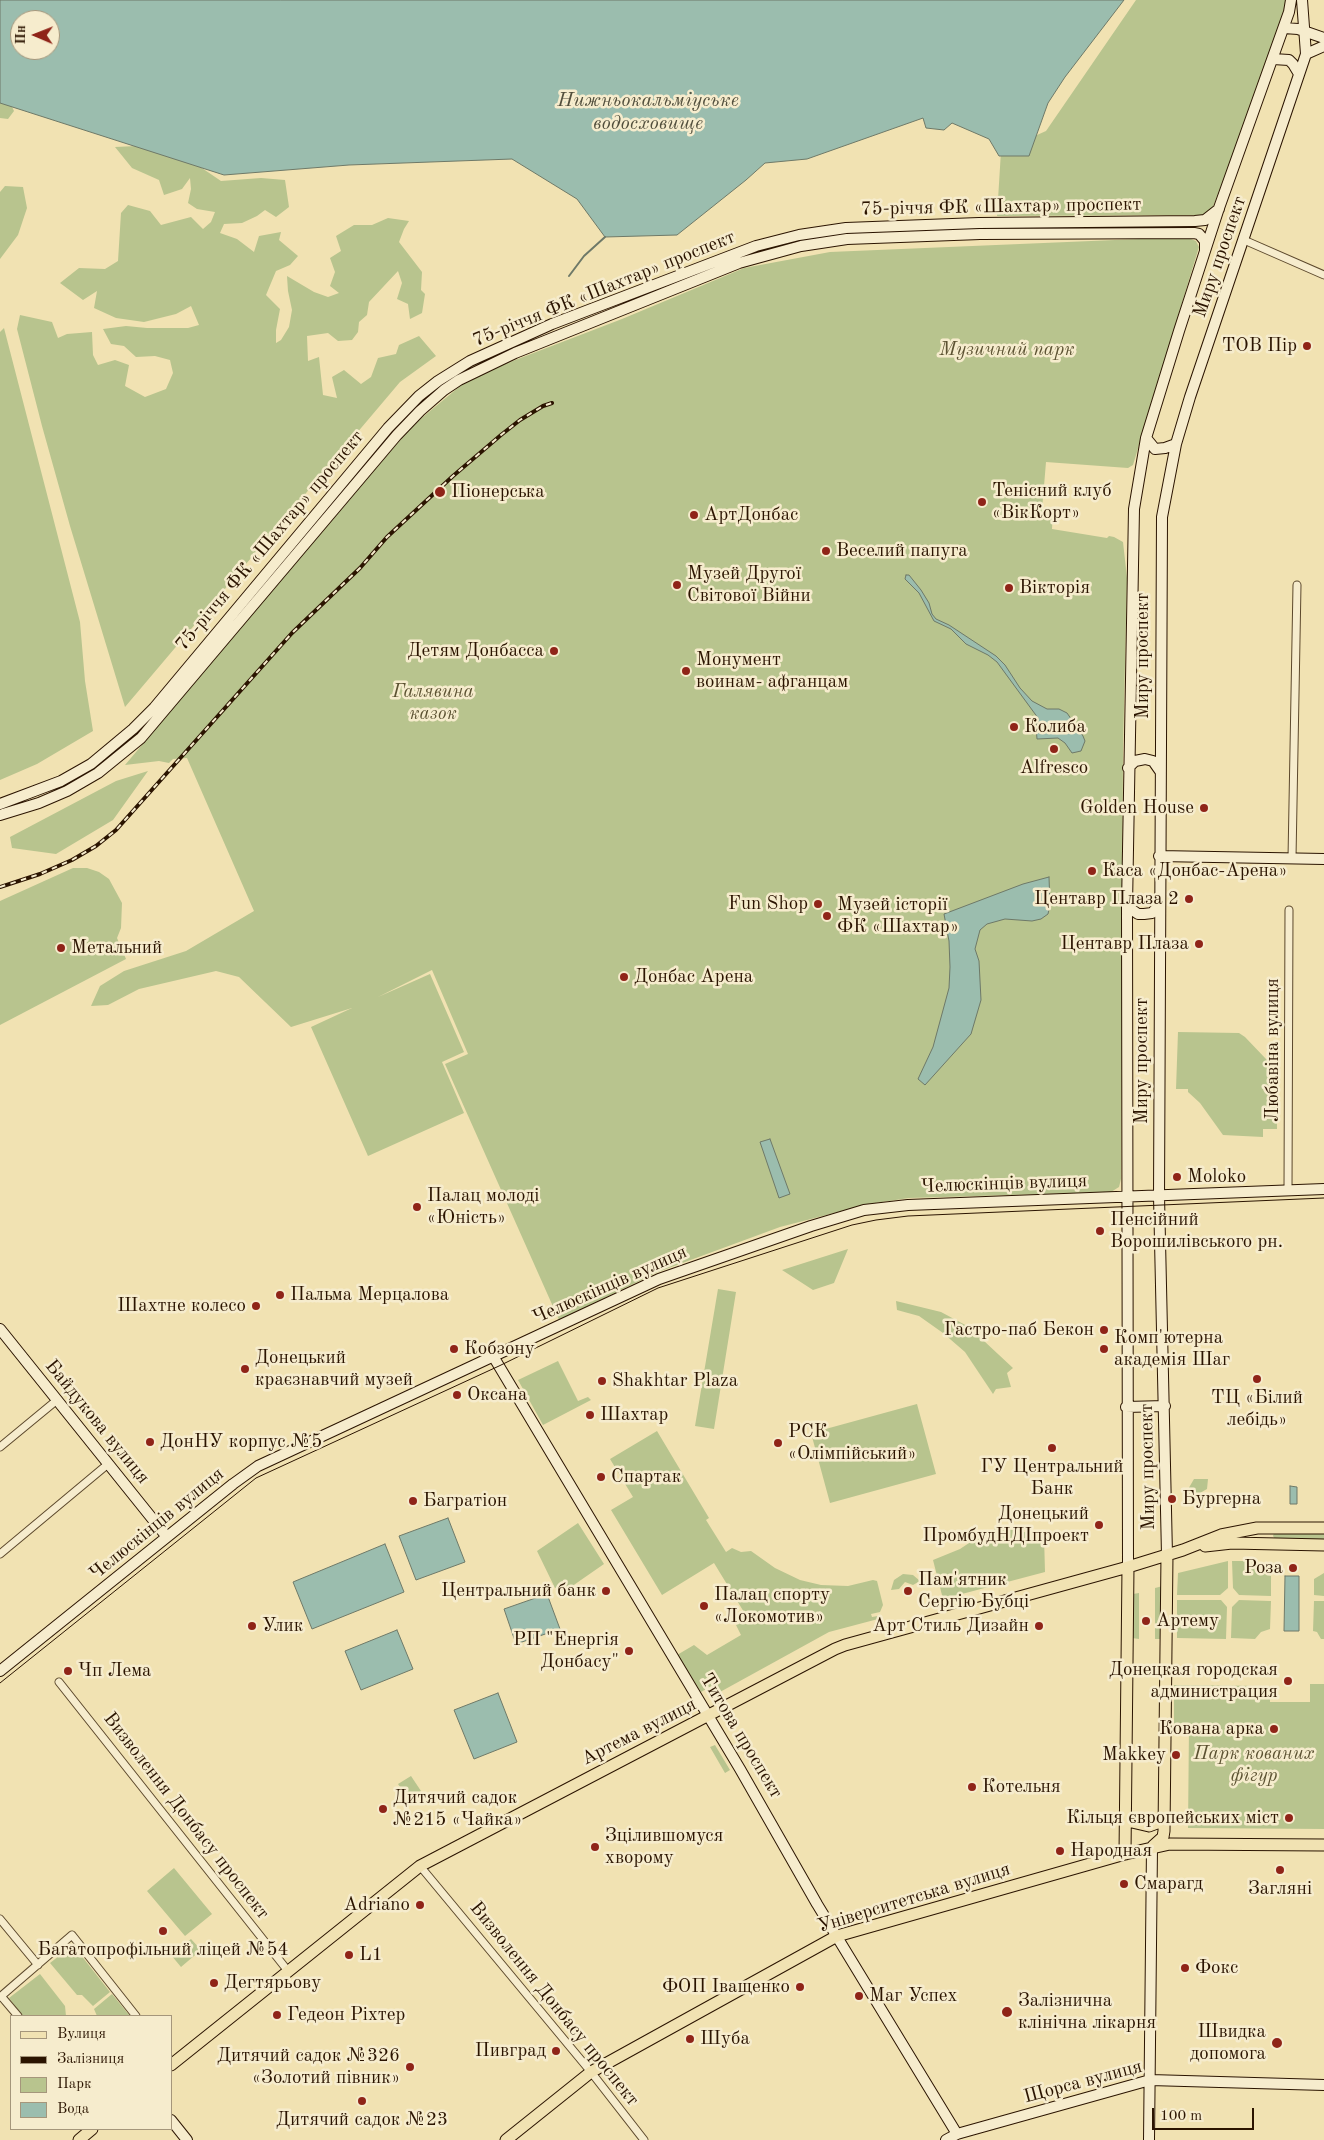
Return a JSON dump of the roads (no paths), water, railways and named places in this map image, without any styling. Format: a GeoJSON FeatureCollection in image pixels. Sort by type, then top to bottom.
{"type":"FeatureCollection","features":[{"type":"Feature","properties":{"kind":"main road","name":"Миру проспект"},"geometry":{"type":"LineString","coordinates":[[1125,1854],[1128,1567],[1126,1407],[1128,1197],[1127,906],[1134,509],[1146,438],[1205,250],[1290,12],[1291,0]]}},
{"type":"Feature","properties":{"kind":"main road","name":"Миру проспект"},"geometry":{"type":"LineString","coordinates":[[1149,2140],[1152,1847],[1163,1837],[1167,1555],[1159,1196],[1159,856],[1162,517],[1176,444],[1306,54],[1303,5]]}},
{"type":"Feature","properties":{"kind":"main road"},"geometry":{"type":"LineString","coordinates":[[1303,5],[1313,26],[1324,38]]}},
{"type":"Feature","properties":{"kind":"main road"},"geometry":{"type":"LineString","coordinates":[[1284,28],[1305,31],[1324,38]]}},
{"type":"Feature","properties":{"kind":"main road"},"geometry":{"type":"LineString","coordinates":[[1306,54],[1324,46]]}},
{"type":"Feature","properties":{"kind":"main road"},"geometry":{"type":"LineString","coordinates":[[1273,59],[1289,60],[1300,74]]}},
{"type":"Feature","properties":{"kind":"main road","name":"75-річчя ФК «Шахтар» проспект"},"geometry":{"type":"LineString","coordinates":[[0,804],[62,781],[91,764],[133,729],[154,708],[388,428],[419,396],[454,370],[510,342],[552,324],[768,243],[799,235],[846,228],[979,223],[1195,221],[1205,220],[1219,208]]}},
{"type":"Feature","properties":{"kind":"main road","name":"75-річчя ФК «Шахтар» проспект"},"geometry":{"type":"LineString","coordinates":[[0,815],[39,803],[67,791],[98,773],[141,738],[397,435],[427,404],[459,380],[556,335],[761,256],[801,246],[847,239],[980,234],[1194,233],[1199,234],[1205,241],[1205,250]]}},
{"type":"Feature","properties":{"kind":"main road"},"geometry":{"type":"LineString","coordinates":[[1146,438],[1155,449],[1176,444]]}},
{"type":"Feature","properties":{"kind":"main road"},"geometry":{"type":"LineString","coordinates":[[1128,768],[1135,761],[1145,759],[1153,761],[1160,770]]}},
{"type":"Feature","properties":{"kind":"main road"},"geometry":{"type":"LineString","coordinates":[[1159,856],[1324,859]]}},
{"type":"Feature","properties":{"kind":"main road"},"geometry":{"type":"LineString","coordinates":[[1127,906],[1138,914],[1144,914],[1152,913],[1159,905]]}},
{"type":"Feature","properties":{"kind":"main road","name":"Челюскінців вулиця"},"geometry":{"type":"LineString","coordinates":[[0,1671],[258,1466],[660,1279],[811,1226],[864,1210],[908,1205],[1324,1189]]}},
{"type":"Feature","properties":{"kind":"main road","name":"Байдукова вулиця"},"geometry":{"type":"LineString","coordinates":[[0,1329],[167,1537]]}},
{"type":"Feature","properties":{"kind":"main road","name":"Титова проспект"},"geometry":{"type":"LineString","coordinates":[[493,1356],[709,1717],[837,1936],[957,2134]]}},
{"type":"Feature","properties":{"kind":"main road"},"geometry":{"type":"LineString","coordinates":[[1126,1407],[1165,1406]]}},
{"type":"Feature","properties":{"kind":"main road"},"geometry":{"type":"LineString","coordinates":[[1281,1527],[1271,1530],[1268,1534],[1270,1540],[1281,1544]]}},
{"type":"Feature","properties":{"kind":"main road","name":"Артема вулиця"},"geometry":{"type":"LineString","coordinates":[[172,2063],[420,1866],[845,1645],[1128,1567],[1183,1550],[1221,1535],[1257,1528],[1324,1528]]}},
{"type":"Feature","properties":{"kind":"main road","name":"Артема вулиця"},"geometry":{"type":"LineString","coordinates":[[1183,1550],[1232,1543],[1324,1545]]}},
{"type":"Feature","properties":{"kind":"main road"},"geometry":{"type":"LineString","coordinates":[[1126,1815],[1132,1822],[1149,1826],[1157,1823],[1164,1814]]}},
{"type":"Feature","properties":{"kind":"main road","name":"Університетська вулиця"},"geometry":{"type":"LineString","coordinates":[[506,2140],[591,2072],[837,1936],[1152,1847],[1170,1844],[1324,1846]]}},
{"type":"Feature","properties":{"kind":"main road","name":"Щорса вулиця"},"geometry":{"type":"LineString","coordinates":[[946,2140],[957,2134],[1150,2080],[1324,2085]]}},
{"type":"Feature","properties":{"kind":"main road"},"geometry":{"type":"LineString","coordinates":[[172,2121],[187,2140]]}},
{"type":"Feature","properties":{"kind":"main road"},"geometry":{"type":"LineString","coordinates":[[79,2140],[91,2130]]}},
{"type":"Feature","properties":{"kind":"street"},"geometry":{"type":"LineString","coordinates":[[1244,240],[1324,275]]}},
{"type":"Feature","properties":{"kind":"street"},"geometry":{"type":"LineString","coordinates":[[1292,858],[1297,585]]}},
{"type":"Feature","properties":{"kind":"street","name":"Любавіна вулиця"},"geometry":{"type":"LineString","coordinates":[[1288,1190],[1290,910]]}},
{"type":"Feature","properties":{"kind":"street"},"geometry":{"type":"LineString","coordinates":[[0,1447],[57,1400]]}},
{"type":"Feature","properties":{"kind":"street"},"geometry":{"type":"LineString","coordinates":[[0,1554],[108,1464]]}},
{"type":"Feature","properties":{"kind":"street","name":"Визволення Донбасу проспект"},"geometry":{"type":"LineString","coordinates":[[59,1682],[288,1971]]}},
{"type":"Feature","properties":{"kind":"street","name":"Визволення Донбасу проспект"},"geometry":{"type":"LineString","coordinates":[[420,1866],[591,2072],[644,2140]]}},
{"type":"Feature","properties":{"kind":"street"},"geometry":{"type":"LineString","coordinates":[[0,1918],[38,1965]]}},
{"type":"Feature","properties":{"kind":"street"},"geometry":{"type":"LineString","coordinates":[[17,2015],[1,1997],[72,1935],[135,2015]]}},
{"type":"Feature","properties":{"kind":"water","name":"Нижньокальміуське водосховище"},"geometry":{"type":"Polygon","coordinates":[[[0,0],[1124,0],[1065,77],[1048,103],[1029,156],[999,156],[989,139],[952,123],[944,130],[926,128],[923,118],[807,159],[765,163],[677,235],[605,237],[577,199],[512,159],[349,165],[224,175],[0,103],[0,0]]]}},
{"type":"Feature","properties":{"kind":"water"},"geometry":{"type":"Polygon","coordinates":[[[906,575],[909,575],[921,590],[936,619],[949,625],[996,656],[1032,701],[1047,709],[1059,709],[1067,713],[1085,741],[1081,751],[1072,753],[1065,743],[1058,738],[1037,739],[1036,727],[1038,718],[997,662],[988,655],[966,644],[951,629],[934,621],[919,593],[905,579],[906,575]]]}},
{"type":"Feature","properties":{"kind":"water"},"geometry":{"type":"Polygon","coordinates":[[[1049,877],[1050,905],[1048,914],[1041,919],[1032,921],[1005,919],[987,924],[980,930],[975,949],[979,961],[981,1000],[971,1034],[925,1085],[918,1079],[933,1047],[949,988],[949,941],[944,914],[1023,884],[1049,877]]]}},
{"type":"Feature","properties":{"kind":"water"},"geometry":{"type":"Polygon","coordinates":[[[770,1139],[790,1194],[779,1198],[760,1142],[770,1139]]]}},
{"type":"Feature","properties":{"kind":"water"},"geometry":{"type":"Polygon","coordinates":[[[1290,1486],[1297,1487],[1297,1504],[1290,1504],[1290,1486]]]}},
{"type":"Feature","properties":{"kind":"water"},"geometry":{"type":"Polygon","coordinates":[[[448,1518],[465,1562],[416,1580],[399,1536],[448,1518]]]}},
{"type":"Feature","properties":{"kind":"water"},"geometry":{"type":"Polygon","coordinates":[[[385,1544],[404,1592],[312,1629],[293,1582],[385,1544]]]}},
{"type":"Feature","properties":{"kind":"water"},"geometry":{"type":"Polygon","coordinates":[[[1285,1576],[1299,1576],[1299,1631],[1284,1631],[1285,1576]]]}},
{"type":"Feature","properties":{"kind":"water"},"geometry":{"type":"Polygon","coordinates":[[[547,1594],[560,1629],[516,1644],[504,1609],[547,1594]]]}},
{"type":"Feature","properties":{"kind":"water"},"geometry":{"type":"Polygon","coordinates":[[[397,1630],[413,1669],[361,1690],[345,1651],[397,1630]]]}},
{"type":"Feature","properties":{"kind":"water"},"geometry":{"type":"Polygon","coordinates":[[[498,1693],[517,1742],[474,1759],[454,1710],[498,1693]]]}},
{"type":"Feature","properties":{"kind":"waterway"},"geometry":{"type":"LineString","coordinates":[[569,276],[584,256],[605,237]]}},
{"type":"Feature","properties":{"kind":"tram line"},"geometry":{"type":"LineString","coordinates":[[0,1683],[256,1478],[499,1366],[658,1288],[852,1225],[876,1220],[908,1216],[1324,1198]]}},
{"type":"Feature","properties":{"kind":"railway"},"geometry":{"type":"LineString","coordinates":[[0,887],[40,874],[72,860],[96,846],[116,830],[292,633],[360,568],[387,537],[501,435],[520,420],[543,406],[552,403]]}},
{"type":"Feature","properties":{"kind":"place","name":"ТОВ Пір"},"geometry":{"type":"Point","coordinates":[1307,346]}},
{"type":"Feature","properties":{"kind":"place","name":"Піонерська"},"geometry":{"type":"Point","coordinates":[440,492]}},
{"type":"Feature","properties":{"kind":"place","name":"Тенісний клуб «ВікКорт»"},"geometry":{"type":"Point","coordinates":[982,502]}},
{"type":"Feature","properties":{"kind":"place","name":"АртДонбас"},"geometry":{"type":"Point","coordinates":[694,515]}},
{"type":"Feature","properties":{"kind":"place","name":"Веселий папуга"},"geometry":{"type":"Point","coordinates":[826,551]}},
{"type":"Feature","properties":{"kind":"place","name":"Музей Другої Світової Війни"},"geometry":{"type":"Point","coordinates":[677,585]}},
{"type":"Feature","properties":{"kind":"place","name":"Вікторія"},"geometry":{"type":"Point","coordinates":[1009,588]}},
{"type":"Feature","properties":{"kind":"place","name":"Детям Донбасса"},"geometry":{"type":"Point","coordinates":[554,651]}},
{"type":"Feature","properties":{"kind":"place","name":"Монумент воинам- афганцам"},"geometry":{"type":"Point","coordinates":[686,671]}},
{"type":"Feature","properties":{"kind":"place","name":"Колиба"},"geometry":{"type":"Point","coordinates":[1014,727]}},
{"type":"Feature","properties":{"kind":"place","name":"Alfresco"},"geometry":{"type":"Point","coordinates":[1054,749]}},
{"type":"Feature","properties":{"kind":"place","name":"Golden House"},"geometry":{"type":"Point","coordinates":[1204,808]}},
{"type":"Feature","properties":{"kind":"place","name":"Каса «Донбас-Арена»"},"geometry":{"type":"Point","coordinates":[1092,871]}},
{"type":"Feature","properties":{"kind":"place","name":"Центавр Плаза 2"},"geometry":{"type":"Point","coordinates":[1189,899]}},
{"type":"Feature","properties":{"kind":"place","name":"Fun Shop"},"geometry":{"type":"Point","coordinates":[818,904]}},
{"type":"Feature","properties":{"kind":"place","name":"Музей історії ФК «Шахтар»"},"geometry":{"type":"Point","coordinates":[827,916]}},
{"type":"Feature","properties":{"kind":"place","name":"Центавр Плаза"},"geometry":{"type":"Point","coordinates":[1199,944]}},
{"type":"Feature","properties":{"kind":"place","name":"Метальний"},"geometry":{"type":"Point","coordinates":[61,948]}},
{"type":"Feature","properties":{"kind":"place","name":"Донбас Арена"},"geometry":{"type":"Point","coordinates":[624,977]}},
{"type":"Feature","properties":{"kind":"place","name":"Moloko"},"geometry":{"type":"Point","coordinates":[1177,1177]}},
{"type":"Feature","properties":{"kind":"place","name":"Палац молоді «Юність»"},"geometry":{"type":"Point","coordinates":[417,1207]}},
{"type":"Feature","properties":{"kind":"place","name":"Пенсійний Ворошилівського рн."},"geometry":{"type":"Point","coordinates":[1100,1231]}},
{"type":"Feature","properties":{"kind":"place","name":"Пальма Мерцалова"},"geometry":{"type":"Point","coordinates":[280,1295]}},
{"type":"Feature","properties":{"kind":"place","name":"Шахтне колесо"},"geometry":{"type":"Point","coordinates":[256,1306]}},
{"type":"Feature","properties":{"kind":"place","name":"Гастро-паб Бекон"},"geometry":{"type":"Point","coordinates":[1104,1330]}},
{"type":"Feature","properties":{"kind":"place","name":"Кобзону"},"geometry":{"type":"Point","coordinates":[454,1349]}},
{"type":"Feature","properties":{"kind":"place","name":"Комп'ютерна академія Шаг"},"geometry":{"type":"Point","coordinates":[1104,1349]}},
{"type":"Feature","properties":{"kind":"place","name":"Донецький краєзнавчий музей"},"geometry":{"type":"Point","coordinates":[245,1369]}},
{"type":"Feature","properties":{"kind":"place","name":"ТЦ «Білий лебідь»"},"geometry":{"type":"Point","coordinates":[1257,1379]}},
{"type":"Feature","properties":{"kind":"place","name":"Shakhtar Plaza"},"geometry":{"type":"Point","coordinates":[602,1381]}},
{"type":"Feature","properties":{"kind":"place","name":"Оксана"},"geometry":{"type":"Point","coordinates":[457,1395]}},
{"type":"Feature","properties":{"kind":"place","name":"Шахтар"},"geometry":{"type":"Point","coordinates":[590,1415]}},
{"type":"Feature","properties":{"kind":"place","name":"ДонНУ корпус №5"},"geometry":{"type":"Point","coordinates":[150,1442]}},
{"type":"Feature","properties":{"kind":"place","name":"РСК «Олімпійський»"},"geometry":{"type":"Point","coordinates":[778,1443]}},
{"type":"Feature","properties":{"kind":"place","name":"ГУ Центральний Банк"},"geometry":{"type":"Point","coordinates":[1052,1448]}},
{"type":"Feature","properties":{"kind":"place","name":"Спартак"},"geometry":{"type":"Point","coordinates":[601,1477]}},
{"type":"Feature","properties":{"kind":"place","name":"Бургерна"},"geometry":{"type":"Point","coordinates":[1172,1499]}},
{"type":"Feature","properties":{"kind":"place","name":"Багратіон"},"geometry":{"type":"Point","coordinates":[413,1501]}},
{"type":"Feature","properties":{"kind":"place","name":"Донецький ПромбудНДІпроект"},"geometry":{"type":"Point","coordinates":[1099,1525]}},
{"type":"Feature","properties":{"kind":"place","name":"Роза"},"geometry":{"type":"Point","coordinates":[1293,1568]}},
{"type":"Feature","properties":{"kind":"place","name":"Центральний банк"},"geometry":{"type":"Point","coordinates":[606,1591]}},
{"type":"Feature","properties":{"kind":"place","name":"Пам'ятник Сергію Бубці"},"geometry":{"type":"Point","coordinates":[908,1591]}},
{"type":"Feature","properties":{"kind":"place","name":"Палац спорту «Локомотив»"},"geometry":{"type":"Point","coordinates":[704,1606]}},
{"type":"Feature","properties":{"kind":"place","name":"Артему"},"geometry":{"type":"Point","coordinates":[1146,1621]}},
{"type":"Feature","properties":{"kind":"place","name":"Улик"},"geometry":{"type":"Point","coordinates":[252,1626]}},
{"type":"Feature","properties":{"kind":"place","name":"Арт Стиль Дизайн"},"geometry":{"type":"Point","coordinates":[1039,1626]}},
{"type":"Feature","properties":{"kind":"place","name":"РП \"Енергія Донбасу\""},"geometry":{"type":"Point","coordinates":[629,1651]}},
{"type":"Feature","properties":{"kind":"place","name":"Чп Лема"},"geometry":{"type":"Point","coordinates":[68,1671]}},
{"type":"Feature","properties":{"kind":"place","name":"Донецкая городская администрация"},"geometry":{"type":"Point","coordinates":[1288,1681]}},
{"type":"Feature","properties":{"kind":"place","name":"Кована арка"},"geometry":{"type":"Point","coordinates":[1274,1729]}},
{"type":"Feature","properties":{"kind":"place","name":"Makkey"},"geometry":{"type":"Point","coordinates":[1176,1755]}},
{"type":"Feature","properties":{"kind":"place","name":"Котельня"},"geometry":{"type":"Point","coordinates":[972,1787]}},
{"type":"Feature","properties":{"kind":"place","name":"Дитячий садок №215 «Чайка»"},"geometry":{"type":"Point","coordinates":[383,1809]}},
{"type":"Feature","properties":{"kind":"place","name":"Кільця європейських міст"},"geometry":{"type":"Point","coordinates":[1289,1818]}},
{"type":"Feature","properties":{"kind":"place","name":"Зцілившомуся хворому"},"geometry":{"type":"Point","coordinates":[595,1847]}},
{"type":"Feature","properties":{"kind":"place","name":"Народная"},"geometry":{"type":"Point","coordinates":[1060,1851]}},
{"type":"Feature","properties":{"kind":"place","name":"Загляні"},"geometry":{"type":"Point","coordinates":[1280,1870]}},
{"type":"Feature","properties":{"kind":"place","name":"Смарагд"},"geometry":{"type":"Point","coordinates":[1124,1884]}},
{"type":"Feature","properties":{"kind":"place","name":"Adriano"},"geometry":{"type":"Point","coordinates":[420,1905]}},
{"type":"Feature","properties":{"kind":"place","name":"Багатопрофільний ліцей №54"},"geometry":{"type":"Point","coordinates":[163,1931]}},
{"type":"Feature","properties":{"kind":"place","name":"L1"},"geometry":{"type":"Point","coordinates":[349,1955]}},
{"type":"Feature","properties":{"kind":"place","name":"Фокс"},"geometry":{"type":"Point","coordinates":[1185,1968]}},
{"type":"Feature","properties":{"kind":"place","name":"Дегтярьову"},"geometry":{"type":"Point","coordinates":[214,1983]}},
{"type":"Feature","properties":{"kind":"place","name":"ФОП Іващенко"},"geometry":{"type":"Point","coordinates":[800,1987]}},
{"type":"Feature","properties":{"kind":"place","name":"Маг Успех"},"geometry":{"type":"Point","coordinates":[859,1996]}},
{"type":"Feature","properties":{"kind":"place","name":"Залізнична клінічна лікарня"},"geometry":{"type":"Point","coordinates":[1007,2012]}},
{"type":"Feature","properties":{"kind":"place","name":"Гедеон Ріхтер"},"geometry":{"type":"Point","coordinates":[277,2015]}},
{"type":"Feature","properties":{"kind":"place","name":"Шуба"},"geometry":{"type":"Point","coordinates":[690,2039]}},
{"type":"Feature","properties":{"kind":"place","name":"Швидка допомога"},"geometry":{"type":"Point","coordinates":[1277,2043]}},
{"type":"Feature","properties":{"kind":"place","name":"Пивград"},"geometry":{"type":"Point","coordinates":[556,2051]}},
{"type":"Feature","properties":{"kind":"place","name":"Дитячий садок №326 «Золотий півник»"},"geometry":{"type":"Point","coordinates":[410,2067]}},
{"type":"Feature","properties":{"kind":"place","name":"Дитячий садок №23"},"geometry":{"type":"Point","coordinates":[362,2101]}},
{"type":"Feature","properties":{"kind":"park label","name":"Музичний парк"},"geometry":{"type":"Point","coordinates":[1007,350]}},
{"type":"Feature","properties":{"kind":"park label","name":"Галявина казок"},"geometry":{"type":"Point","coordinates":[433,703]}},
{"type":"Feature","properties":{"kind":"park label","name":"Парк кованих фігур"},"geometry":{"type":"Point","coordinates":[1254,1765]}}]}
